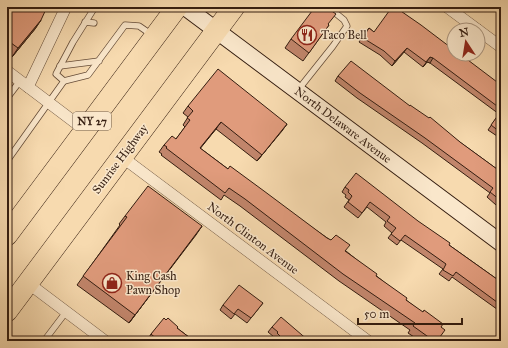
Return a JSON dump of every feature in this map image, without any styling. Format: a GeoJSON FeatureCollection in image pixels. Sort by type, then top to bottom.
{"type":"FeatureCollection","features":[{"type":"Feature","properties":{"kind":"highway","name":"NY 27"},"geometry":{"type":"LineString","coordinates":[[7,234],[177,7]]}},
{"type":"Feature","properties":{"kind":"highway","name":"Sunrise Highway"},"geometry":{"type":"LineString","coordinates":[[7,311],[234,7]]}},
{"type":"Feature","properties":{"kind":"street"},"geometry":{"type":"LineString","coordinates":[[24,84],[66,7]]}},
{"type":"Feature","properties":{"kind":"street","name":"North Delaware Avenue"},"geometry":{"type":"LineString","coordinates":[[185,7],[501,243]]}},
{"type":"Feature","properties":{"kind":"street"},"geometry":{"type":"LineString","coordinates":[[447,7],[467,22]]}},
{"type":"Feature","properties":{"kind":"street"},"geometry":{"type":"LineString","coordinates":[[486,36],[501,48]]}},
{"type":"Feature","properties":{"kind":"street"},"geometry":{"type":"LineString","coordinates":[[7,71],[85,130]]}},
{"type":"Feature","properties":{"kind":"street","name":"North Clinton Avenue"},"geometry":{"type":"LineString","coordinates":[[122,157],[368,341]]}},
{"type":"Feature","properties":{"kind":"street"},"geometry":{"type":"LineString","coordinates":[[28,283],[105,341]]}},
{"type":"Feature","properties":{"kind":"lane"},"geometry":{"type":"LineString","coordinates":[[64,81],[56,74],[95,7]]}},
{"type":"Feature","properties":{"kind":"lane"},"geometry":{"type":"LineString","coordinates":[[298,91],[346,26],[344,20],[328,7]]}},
{"type":"Feature","properties":{"kind":"lane"},"geometry":{"type":"LineString","coordinates":[[85,22],[94,23]]}},
{"type":"Feature","properties":{"kind":"lane"},"geometry":{"type":"LineString","coordinates":[[118,25],[139,26],[155,37]]}},
{"type":"Feature","properties":{"kind":"lane"},"geometry":{"type":"LineString","coordinates":[[7,161],[50,103],[64,81],[88,75],[126,25]]}},
{"type":"Feature","properties":{"kind":"lane"},"geometry":{"type":"LineString","coordinates":[[102,46],[109,48]]}},
{"type":"Feature","properties":{"kind":"lane"},"geometry":{"type":"LineString","coordinates":[[60,66],[99,61]]}},
{"type":"Feature","properties":{"kind":"lane"},"geometry":{"type":"LineString","coordinates":[[7,98],[24,84]]}},
{"type":"Feature","properties":{"kind":"lane"},"geometry":{"type":"LineString","coordinates":[[44,341],[66,312]]}},
{"type":"Feature","properties":{"kind":"building"},"geometry":{"type":"Polygon","coordinates":[[[7,7],[47,7],[41,20],[18,48],[7,40],[7,7]]]}},
{"type":"Feature","properties":{"kind":"building"},"geometry":{"type":"Polygon","coordinates":[[[315,7],[326,7],[336,14],[309,53],[291,39],[315,7]]]}},
{"type":"Feature","properties":{"kind":"building"},"geometry":{"type":"Polygon","coordinates":[[[392,7],[395,7],[446,44],[446,62],[471,62],[501,85],[501,109],[433,58],[430,57],[426,62],[407,48],[395,61],[384,51],[363,38],[369,28],[374,32],[392,7]]]}},
{"type":"Feature","properties":{"kind":"building"},"geometry":{"type":"Polygon","coordinates":[[[351,61],[410,106],[429,118],[430,117],[460,142],[501,172],[500,200],[490,192],[493,188],[338,76],[351,61]]]}},
{"type":"Feature","properties":{"kind":"building"},"geometry":{"type":"Polygon","coordinates":[[[218,69],[287,124],[262,155],[221,122],[200,148],[228,169],[230,166],[327,238],[331,240],[336,235],[350,245],[345,251],[407,298],[406,300],[423,312],[424,310],[443,324],[441,327],[445,330],[437,341],[434,341],[413,326],[415,323],[343,274],[245,199],[229,188],[225,193],[166,148],[167,147],[164,145],[172,136],[176,139],[190,120],[187,118],[193,111],[188,106],[218,69]]]}},
{"type":"Feature","properties":{"kind":"building"},"geometry":{"type":"Polygon","coordinates":[[[501,111],[501,131],[500,132],[491,125],[501,111]]]}},
{"type":"Feature","properties":{"kind":"building"},"geometry":{"type":"Polygon","coordinates":[[[356,173],[418,221],[450,243],[449,245],[501,282],[501,305],[456,272],[453,276],[443,270],[446,264],[405,235],[400,241],[391,234],[396,228],[387,221],[390,217],[370,202],[362,213],[348,202],[352,196],[348,192],[349,190],[345,187],[356,173]]]}},
{"type":"Feature","properties":{"kind":"building"},"geometry":{"type":"Polygon","coordinates":[[[148,186],[202,226],[135,315],[83,276],[148,186]]]}},
{"type":"Feature","properties":{"kind":"building"},"geometry":{"type":"Polygon","coordinates":[[[239,285],[263,303],[251,318],[238,309],[234,314],[223,305],[239,285]]]}},
{"type":"Feature","properties":{"kind":"building"},"geometry":{"type":"Polygon","coordinates":[[[281,317],[309,341],[285,341],[272,327],[281,317]]]}},
{"type":"Feature","properties":{"kind":"building"},"geometry":{"type":"Polygon","coordinates":[[[164,318],[166,320],[168,318],[178,327],[177,328],[194,341],[159,341],[151,334],[164,318]]]}},
{"type":"Feature","properties":{"kind":"place","name":"Taco Bell"},"geometry":{"type":"Point","coordinates":[307,35]}},
{"type":"Feature","properties":{"kind":"place","name":"King Cash Pawn Shop"},"geometry":{"type":"Point","coordinates":[112,283]}}]}
